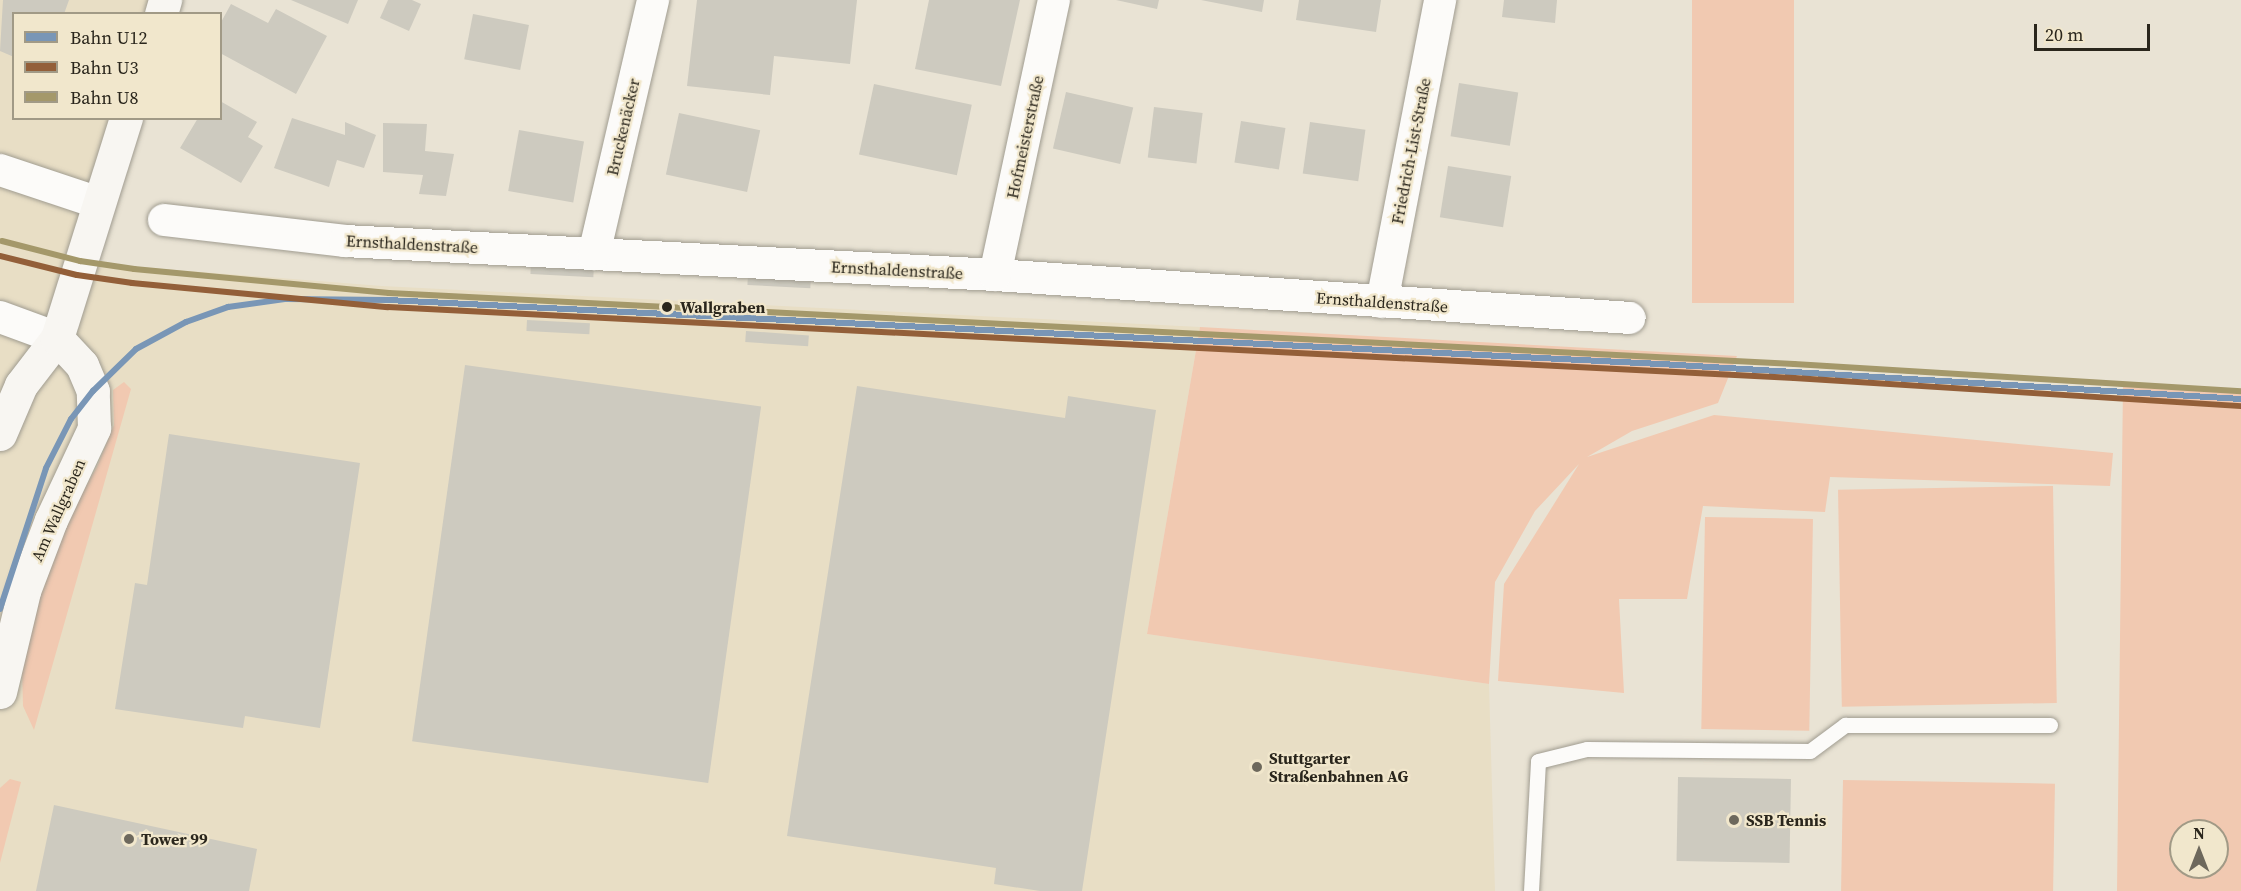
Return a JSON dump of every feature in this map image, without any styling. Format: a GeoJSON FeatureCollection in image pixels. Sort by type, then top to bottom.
{"type":"FeatureCollection","features":[{"type":"Feature","properties":{"kind":"street","name":"Bruckenäcker"},"geometry":{"type":"LineString","coordinates":[[594,254],[653,0]]}},
{"type":"Feature","properties":{"kind":"street","name":"Hofmeisterstraße"},"geometry":{"type":"LineString","coordinates":[[995,275],[1054,0]]}},
{"type":"Feature","properties":{"kind":"street","name":"Friedrich-List-Straße"},"geometry":{"type":"LineString","coordinates":[[1382,302],[1440,0]]}},
{"type":"Feature","properties":{"kind":"street"},"geometry":{"type":"LineString","coordinates":[[0,434],[21,385],[57,338],[125,120]]}},
{"type":"Feature","properties":{"kind":"street"},"geometry":{"type":"LineString","coordinates":[[0,170],[99,203]]}},
{"type":"Feature","properties":{"kind":"street","name":"Ernsthaldenstraße"},"geometry":{"type":"LineString","coordinates":[[164,220],[345,241],[995,275],[1630,318]]}},
{"type":"Feature","properties":{"kind":"street"},"geometry":{"type":"LineString","coordinates":[[0,317],[57,338]]}},
{"type":"Feature","properties":{"kind":"street","name":"Am Wallgraben"},"geometry":{"type":"LineString","coordinates":[[0,692],[24,591],[51,520],[94,428],[93,391],[82,365],[57,338]]}},
{"type":"Feature","properties":{"kind":"lane"},"geometry":{"type":"LineString","coordinates":[[1531,891],[1538,761],[1587,749],[1810,751],[1845,725],[2050,725]]}},
{"type":"Feature","properties":{"kind":"shaded area"},"geometry":{"type":"Polygon","coordinates":[[[0,0],[173,0],[169,12],[12,12],[12,120],[133,120],[85,263],[382,286],[1200,327],[1147,634],[1489,684],[1495,891],[0,891],[0,0]]]}},
{"type":"Feature","properties":{"kind":"shaded area"},"geometry":{"type":"Polygon","coordinates":[[[1692,0],[1794,0],[1794,303],[1692,303],[1692,0]]]}},
{"type":"Feature","properties":{"kind":"shaded area"},"geometry":{"type":"Polygon","coordinates":[[[1200,327],[1737,356],[1718,403],[1632,431],[1587,457],[1714,415],[2113,453],[2110,486],[1830,477],[1825,512],[1703,506],[1687,599],[1619,599],[1624,693],[1498,681],[1504,584],[1579,464],[1535,511],[1495,582],[1489,684],[1147,634],[1200,327]]]}},
{"type":"Feature","properties":{"kind":"shaded area"},"geometry":{"type":"Polygon","coordinates":[[[124,382],[131,389],[34,730],[23,706],[22,669],[33,611],[54,542],[97,467],[114,425],[113,390],[124,382]]]}},
{"type":"Feature","properties":{"kind":"shaded area"},"geometry":{"type":"Polygon","coordinates":[[[2123,384],[2241,393],[2241,891],[2117,891],[2123,384]]]}},
{"type":"Feature","properties":{"kind":"shaded area"},"geometry":{"type":"Polygon","coordinates":[[[2053,486],[2057,703],[1842,707],[1838,490],[2053,486]]]}},
{"type":"Feature","properties":{"kind":"shaded area"},"geometry":{"type":"Polygon","coordinates":[[[1705,517],[1813,519],[1809,731],[1701,729],[1705,517]]]}},
{"type":"Feature","properties":{"kind":"shaded area"},"geometry":{"type":"Polygon","coordinates":[[[10,779],[21,782],[0,863],[0,788],[10,779]]]}},
{"type":"Feature","properties":{"kind":"shaded area"},"geometry":{"type":"Polygon","coordinates":[[[1843,780],[2055,784],[2053,891],[1841,891],[1843,780]]]}},
{"type":"Feature","properties":{"kind":"building"},"geometry":{"type":"Polygon","coordinates":[[[3,0],[69,0],[65,12],[12,12],[12,56],[0,51],[3,0]]]}},
{"type":"Feature","properties":{"kind":"building"},"geometry":{"type":"Polygon","coordinates":[[[291,0],[358,0],[348,24],[291,0]]]}},
{"type":"Feature","properties":{"kind":"building"},"geometry":{"type":"Polygon","coordinates":[[[388,0],[412,0],[421,4],[409,31],[380,18],[388,0]]]}},
{"type":"Feature","properties":{"kind":"building"},"geometry":{"type":"Polygon","coordinates":[[[697,0],[857,0],[850,64],[774,56],[770,95],[687,86],[697,0]]]}},
{"type":"Feature","properties":{"kind":"building"},"geometry":{"type":"Polygon","coordinates":[[[929,0],[1020,0],[1001,86],[915,69],[929,0]]]}},
{"type":"Feature","properties":{"kind":"building"},"geometry":{"type":"Polygon","coordinates":[[[1116,0],[1159,0],[1157,9],[1116,0]]]}},
{"type":"Feature","properties":{"kind":"building"},"geometry":{"type":"Polygon","coordinates":[[[1201,0],[1264,0],[1262,12],[1201,0]]]}},
{"type":"Feature","properties":{"kind":"building"},"geometry":{"type":"Polygon","coordinates":[[[1299,0],[1381,0],[1376,32],[1296,20],[1299,0]]]}},
{"type":"Feature","properties":{"kind":"building"},"geometry":{"type":"Polygon","coordinates":[[[1504,0],[1557,0],[1555,23],[1502,17],[1504,0]]]}},
{"type":"Feature","properties":{"kind":"building"},"geometry":{"type":"Polygon","coordinates":[[[231,4],[268,23],[276,9],[327,36],[296,94],[222,54],[222,20],[231,4]]]}},
{"type":"Feature","properties":{"kind":"building"},"geometry":{"type":"Polygon","coordinates":[[[473,14],[529,25],[520,70],[464,59],[473,14]]]}},
{"type":"Feature","properties":{"kind":"building"},"geometry":{"type":"Polygon","coordinates":[[[1459,83],[1518,92],[1510,146],[1451,136],[1459,83]]]}},
{"type":"Feature","properties":{"kind":"building"},"geometry":{"type":"Polygon","coordinates":[[[874,84],[972,105],[957,175],[859,154],[874,84]]]}},
{"type":"Feature","properties":{"kind":"building"},"geometry":{"type":"Polygon","coordinates":[[[1066,92],[1133,108],[1120,164],[1053,149],[1066,92]]]}},
{"type":"Feature","properties":{"kind":"building"},"geometry":{"type":"Polygon","coordinates":[[[222,102],[257,122],[248,137],[263,146],[241,183],[180,148],[197,120],[222,120],[222,102]]]}},
{"type":"Feature","properties":{"kind":"building"},"geometry":{"type":"Polygon","coordinates":[[[1154,107],[1203,113],[1196,164],[1148,158],[1154,107]]]}},
{"type":"Feature","properties":{"kind":"building"},"geometry":{"type":"Polygon","coordinates":[[[679,113],[760,130],[747,192],[666,175],[679,113]]]}},
{"type":"Feature","properties":{"kind":"building"},"geometry":{"type":"Polygon","coordinates":[[[292,118],[345,135],[345,122],[376,135],[364,168],[337,160],[329,187],[274,168],[292,118]]]}},
{"type":"Feature","properties":{"kind":"building"},"geometry":{"type":"Polygon","coordinates":[[[1241,121],[1285,128],[1279,170],[1234,162],[1241,121]]]}},
{"type":"Feature","properties":{"kind":"building"},"geometry":{"type":"Polygon","coordinates":[[[1310,122],[1365,130],[1358,181],[1303,173],[1310,122]]]}},
{"type":"Feature","properties":{"kind":"building"},"geometry":{"type":"Polygon","coordinates":[[[383,123],[427,124],[425,151],[454,154],[446,196],[419,194],[423,175],[383,172],[383,123]]]}},
{"type":"Feature","properties":{"kind":"building"},"geometry":{"type":"Polygon","coordinates":[[[519,130],[584,141],[573,203],[508,191],[519,130]]]}},
{"type":"Feature","properties":{"kind":"building"},"geometry":{"type":"Polygon","coordinates":[[[1448,166],[1511,176],[1503,227],[1440,217],[1448,166]]]}},
{"type":"Feature","properties":{"kind":"building"},"geometry":{"type":"Polygon","coordinates":[[[531,263],[594,266],[593,277],[530,274],[531,263]]]}},
{"type":"Feature","properties":{"kind":"building"},"geometry":{"type":"Polygon","coordinates":[[[748,274],[811,277],[810,288],[747,285],[748,274]]]}},
{"type":"Feature","properties":{"kind":"building"},"geometry":{"type":"Polygon","coordinates":[[[527,320],[590,323],[589,334],[526,331],[527,320]]]}},
{"type":"Feature","properties":{"kind":"building"},"geometry":{"type":"Polygon","coordinates":[[[746,331],[809,335],[808,346],[745,342],[746,331]]]}},
{"type":"Feature","properties":{"kind":"building"},"geometry":{"type":"Polygon","coordinates":[[[465,365],[761,407],[708,783],[412,741],[465,365]]]}},
{"type":"Feature","properties":{"kind":"building"},"geometry":{"type":"Polygon","coordinates":[[[857,386],[1065,418],[1068,396],[1156,410],[1082,891],[1040,891],[994,884],[996,868],[787,836],[857,386]]]}},
{"type":"Feature","properties":{"kind":"building"},"geometry":{"type":"Polygon","coordinates":[[[169,434],[360,463],[320,728],[245,716],[243,728],[115,709],[135,583],[147,585],[169,434]]]}},
{"type":"Feature","properties":{"kind":"building","name":"SSB Tennis"},"geometry":{"type":"Polygon","coordinates":[[[1678,777],[1791,779],[1790,863],[1677,861],[1678,777]]]}},
{"type":"Feature","properties":{"kind":"building","name":"Tower 99"},"geometry":{"type":"Polygon","coordinates":[[[54,805],[257,849],[249,891],[36,891],[54,805]]]}},
{"type":"Feature","properties":{"kind":"rail line","name":"U8"},"geometry":{"type":"LineString","coordinates":[[2,241],[80,261],[134,269],[389,293],[1794,364],[2241,391]]}},
{"type":"Feature","properties":{"kind":"rail line","name":"U3"},"geometry":{"type":"LineString","coordinates":[[0,256],[77,275],[132,283],[388,307],[1794,378],[2241,406]]}},
{"type":"Feature","properties":{"kind":"rail line","name":"U12"},"geometry":{"type":"LineString","coordinates":[[0,609],[46,468],[71,419],[93,391],[136,349],[186,322],[228,307],[286,299],[388,300],[1661,364],[2241,399]]}},
{"type":"Feature","properties":{"kind":"place","name":"Wallgraben"},"geometry":{"type":"Point","coordinates":[667,307]}},
{"type":"Feature","properties":{"kind":"place","name":"Stuttgarter Straßenbahnen AG"},"geometry":{"type":"Point","coordinates":[1257,767]}},
{"type":"Feature","properties":{"kind":"place","name":"SSB Tennis"},"geometry":{"type":"Point","coordinates":[1734,820]}},
{"type":"Feature","properties":{"kind":"place","name":"Tower 99"},"geometry":{"type":"Point","coordinates":[129,839]}}]}
